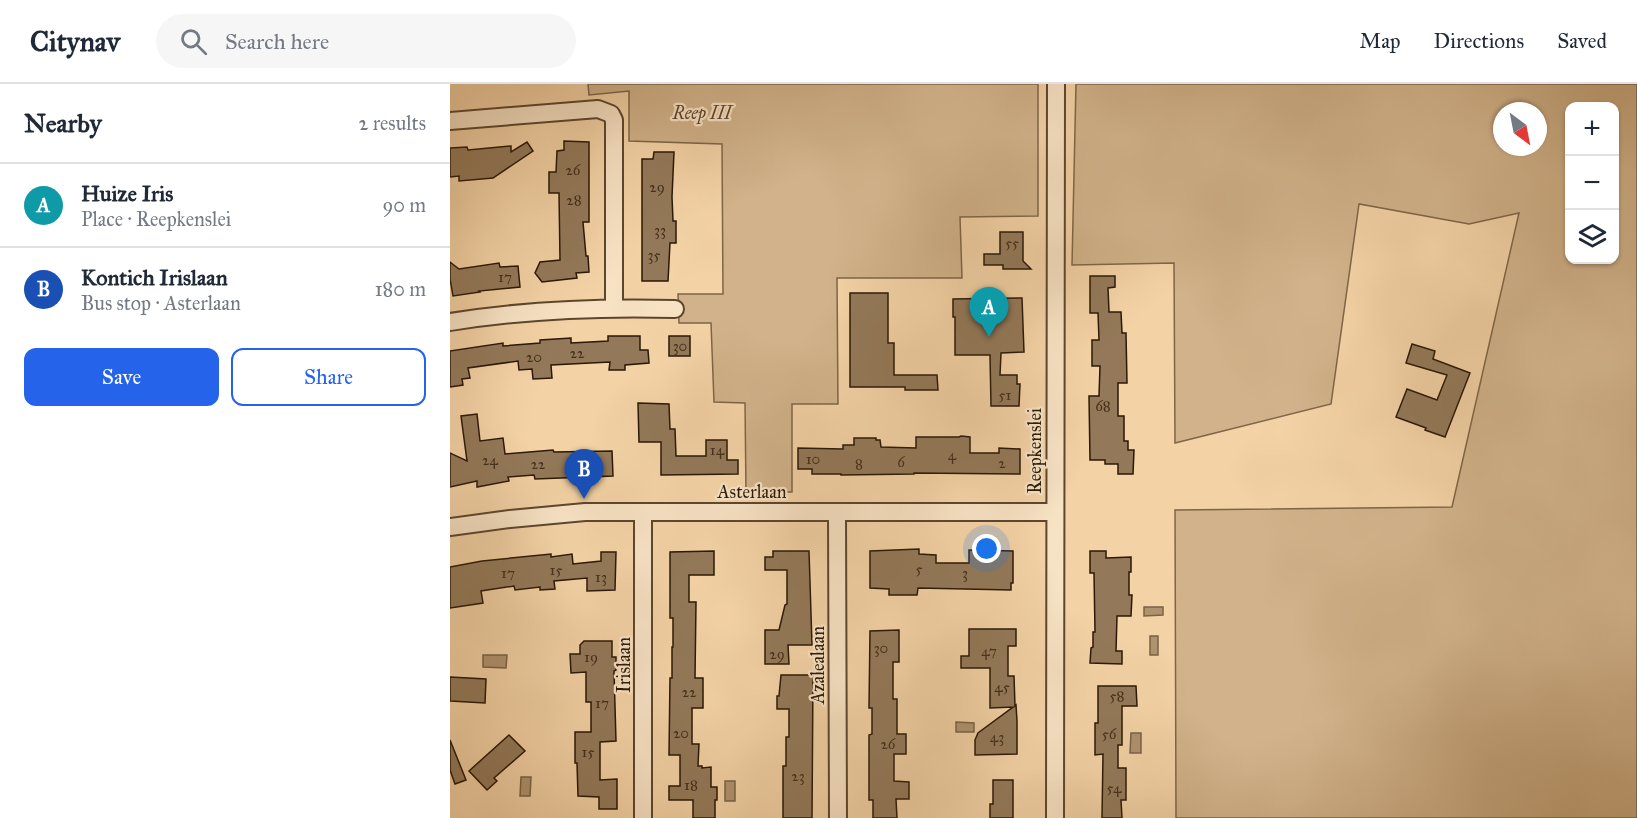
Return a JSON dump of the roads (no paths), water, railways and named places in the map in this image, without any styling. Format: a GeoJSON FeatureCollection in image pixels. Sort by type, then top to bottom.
{"type":"FeatureCollection","features":[{"type":"Feature","properties":{"kind":"street","name":"Reepkenslei"},"geometry":{"type":"LineString","coordinates":[[1055,818],[1056,84]]}},
{"type":"Feature","properties":{"kind":"street"},"geometry":{"type":"LineString","coordinates":[[450,122],[598,108],[611,114],[614,120],[614,308]]}},
{"type":"Feature","properties":{"kind":"street"},"geometry":{"type":"LineString","coordinates":[[450,322],[533,312],[614,308],[675,309]]}},
{"type":"Feature","properties":{"kind":"street","name":"Asterlaan"},"geometry":{"type":"LineString","coordinates":[[450,527],[585,512],[1054,512]]}},
{"type":"Feature","properties":{"kind":"street","name":"Irislaan"},"geometry":{"type":"LineString","coordinates":[[643,512],[643,818]]}},
{"type":"Feature","properties":{"kind":"street","name":"Azalealaan"},"geometry":{"type":"LineString","coordinates":[[837,512],[838,818]]}},
{"type":"Feature","properties":{"kind":"place","name":"Huize Iris"},"geometry":{"type":"Point","coordinates":[989,337]}},
{"type":"Feature","properties":{"kind":"place","name":"Kontich Irislaan"},"geometry":{"type":"Point","coordinates":[584,499]}},
{"type":"Feature","properties":{"kind":"park label","name":"Reep III"},"geometry":{"type":"Point","coordinates":[702,113]}}]}
